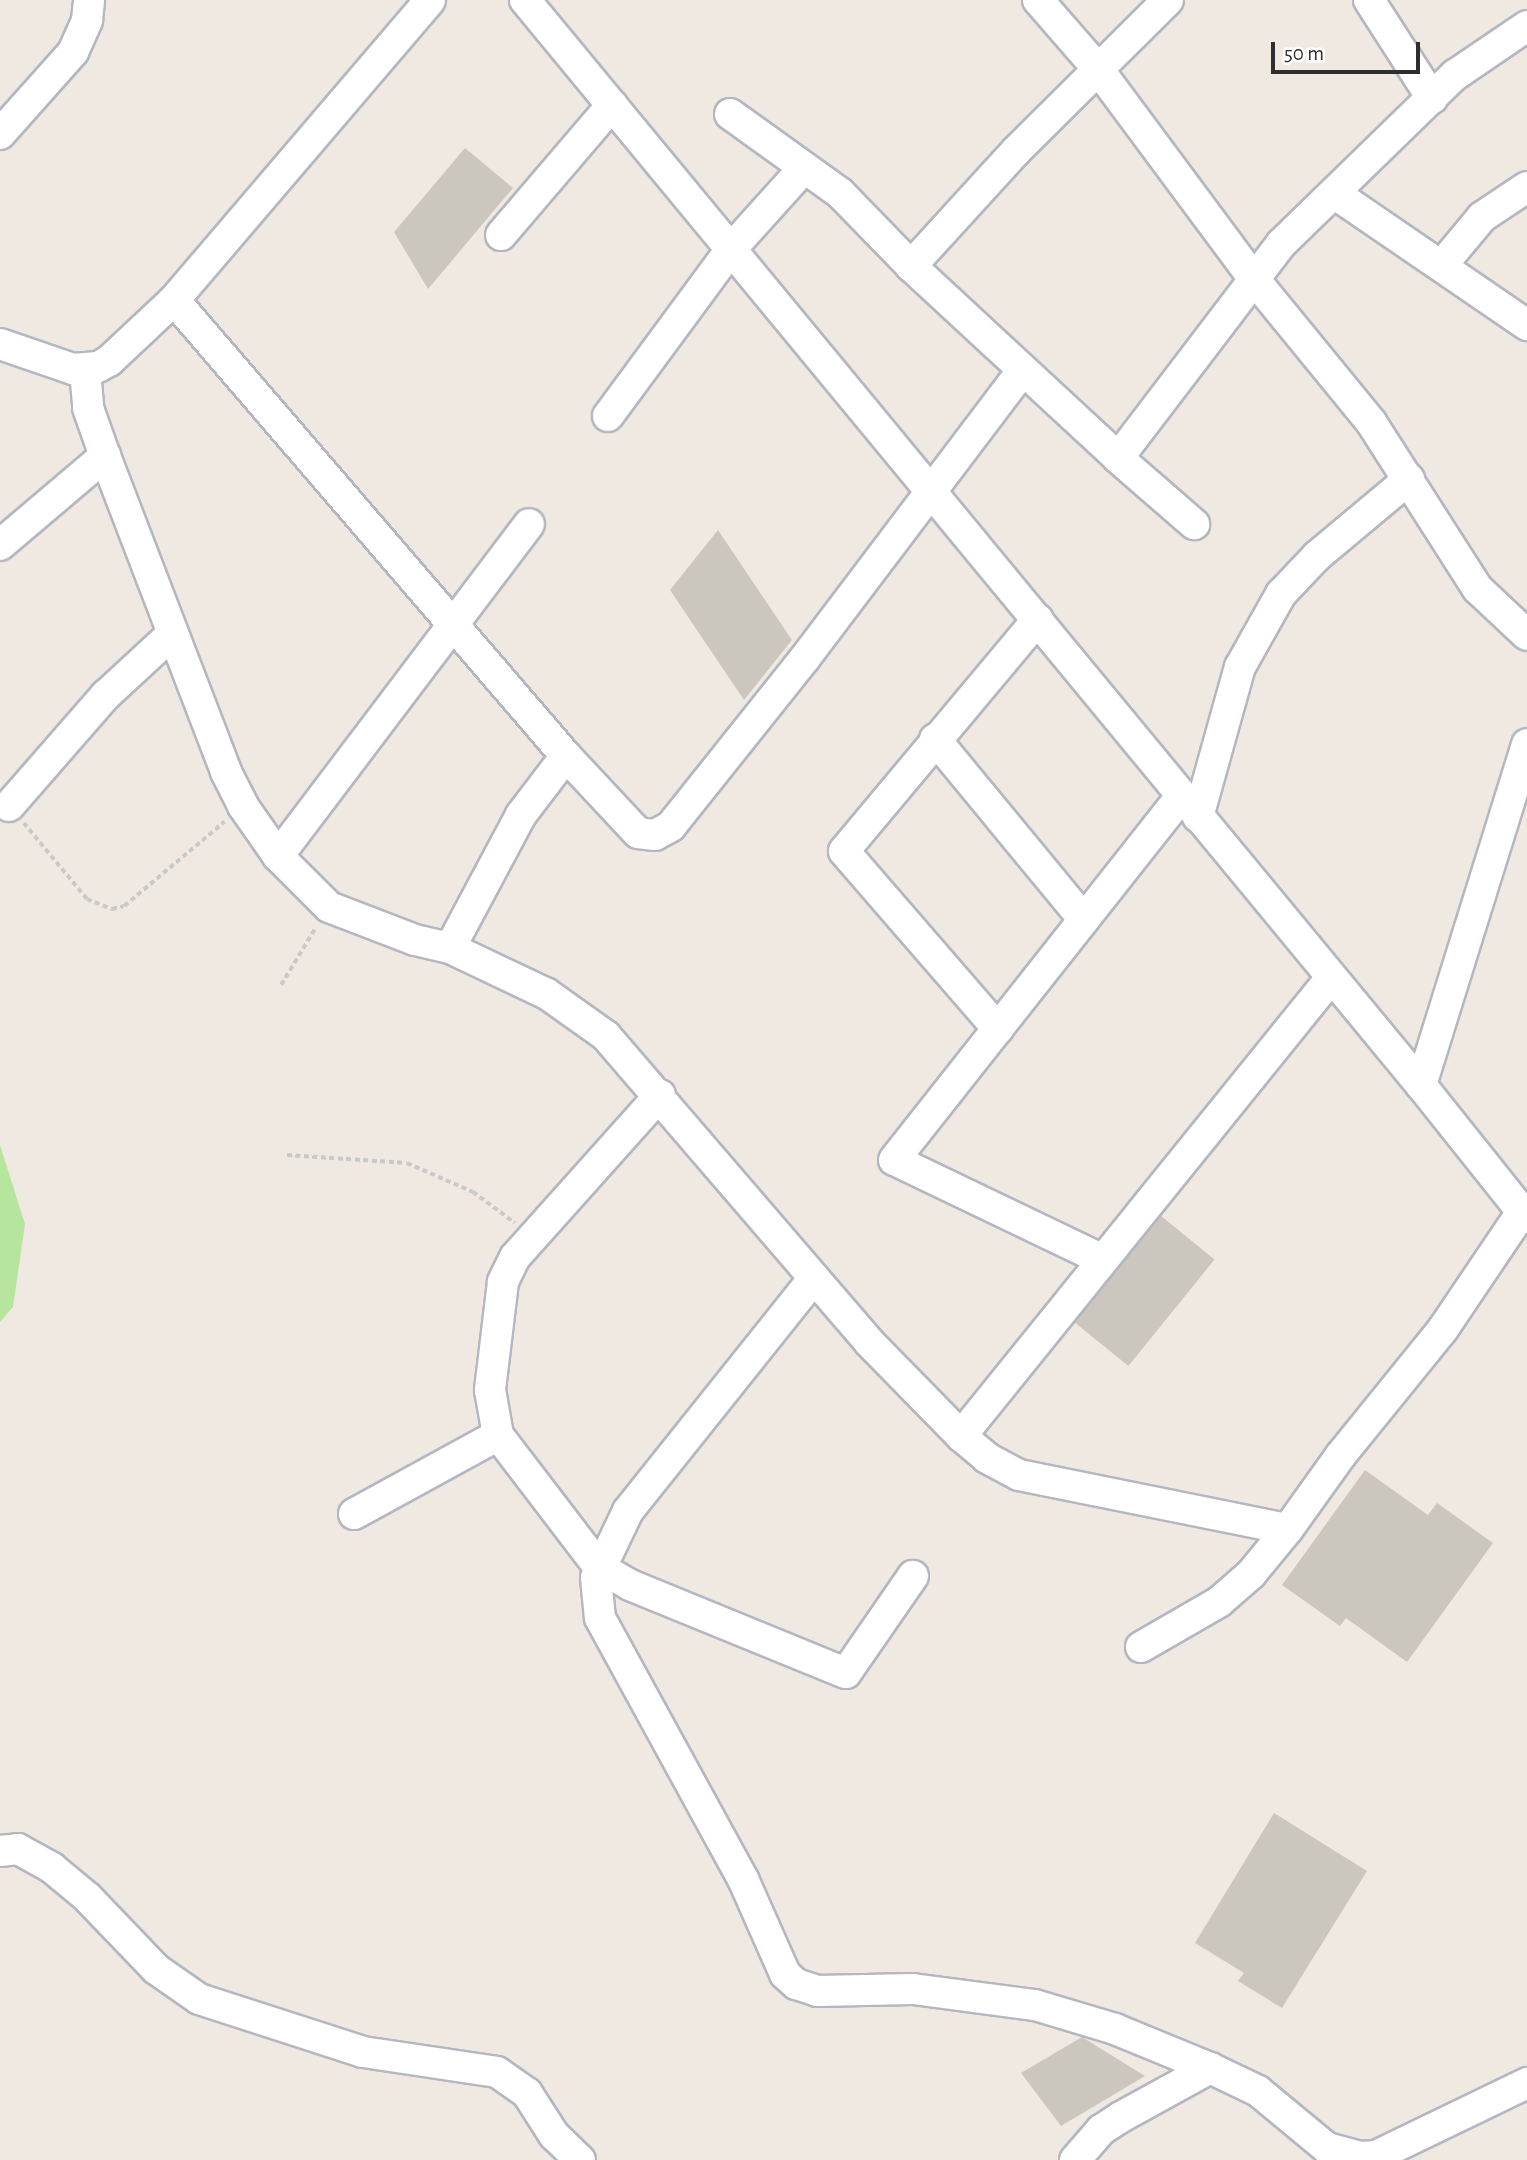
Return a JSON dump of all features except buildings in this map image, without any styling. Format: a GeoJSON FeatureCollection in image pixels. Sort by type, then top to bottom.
{"type":"FeatureCollection","features":[{"type":"Feature","properties":{"kind":"street"},"geometry":{"type":"LineString","coordinates":[[0,134],[73,52],[82,36],[89,0]]}},
{"type":"Feature","properties":{"kind":"street"},"geometry":{"type":"LineString","coordinates":[[0,344],[85,370],[109,361],[174,300],[430,0]]}},
{"type":"Feature","properties":{"kind":"street"},"geometry":{"type":"LineString","coordinates":[[525,0],[931,487],[1525,1215],[1443,1329],[1340,1455],[1288,1529],[1251,1574],[1219,1602],[1141,1647]]}},
{"type":"Feature","properties":{"kind":"street"},"geometry":{"type":"LineString","coordinates":[[1038,0],[1098,69],[1254,279],[1371,422],[1478,589],[1527,635]]}},
{"type":"Feature","properties":{"kind":"street"},"geometry":{"type":"LineString","coordinates":[[911,266],[1098,69],[1168,0]]}},
{"type":"Feature","properties":{"kind":"street"},"geometry":{"type":"LineString","coordinates":[[1369,0],[1432,97]]}},
{"type":"Feature","properties":{"kind":"street"},"geometry":{"type":"LineString","coordinates":[[1118,458],[1281,244],[1455,75],[1527,26]]}},
{"type":"Feature","properties":{"kind":"street"},"geometry":{"type":"LineString","coordinates":[[501,234],[612,105]]}},
{"type":"Feature","properties":{"kind":"street"},"geometry":{"type":"LineString","coordinates":[[730,114],[840,193],[911,266],[1118,458],[1194,524]]}},
{"type":"Feature","properties":{"kind":"street"},"geometry":{"type":"LineString","coordinates":[[608,416],[731,249],[804,167]]}},
{"type":"Feature","properties":{"kind":"street"},"geometry":{"type":"LineString","coordinates":[[1442,265],[1482,217],[1527,187]]}},
{"type":"Feature","properties":{"kind":"street"},"geometry":{"type":"LineString","coordinates":[[1334,193],[1527,325]]}},
{"type":"Feature","properties":{"kind":"street"},"geometry":{"type":"LineString","coordinates":[[174,300],[456,624],[566,756],[630,827],[646,835],[663,832],[805,659],[931,487],[1023,370]]}},
{"type":"Feature","properties":{"kind":"street"},"geometry":{"type":"LineString","coordinates":[[85,370],[88,408],[226,772],[243,806],[278,856],[329,907],[415,940],[450,948],[575,1010],[606,1036],[660,1095],[814,1278],[961,1436],[987,1458],[1019,1475],[1288,1529]]}},
{"type":"Feature","properties":{"kind":"street"},"geometry":{"type":"LineString","coordinates":[[0,545],[105,456]]}},
{"type":"Feature","properties":{"kind":"street"},"geometry":{"type":"LineString","coordinates":[[1101,1259],[894,1160],[1084,920],[1190,807],[1240,667],[1280,594],[1317,556],[1409,479]]}},
{"type":"Feature","properties":{"kind":"street"},"geometry":{"type":"LineString","coordinates":[[278,856],[529,524]]}},
{"type":"Feature","properties":{"kind":"street"},"geometry":{"type":"LineString","coordinates":[[998,1029],[844,851],[1038,619]]}},
{"type":"Feature","properties":{"kind":"street"},"geometry":{"type":"LineString","coordinates":[[9,806],[106,695],[172,634]]}},
{"type":"Feature","properties":{"kind":"street"},"geometry":{"type":"LineString","coordinates":[[935,739],[1084,920]]}},
{"type":"Feature","properties":{"kind":"street"},"geometry":{"type":"LineString","coordinates":[[1421,1085],[1527,744]]}},
{"type":"Feature","properties":{"kind":"street"},"geometry":{"type":"LineString","coordinates":[[450,948],[521,815],[566,756]]}},
{"type":"Feature","properties":{"kind":"street"},"geometry":{"type":"LineString","coordinates":[[961,1436],[1101,1259],[1331,978]]}},
{"type":"Feature","properties":{"kind":"street"},"geometry":{"type":"LineString","coordinates":[[660,1095],[594,1172],[530,1236],[503,1282],[490,1390],[498,1434],[599,1567],[630,1585],[846,1673],[913,1576]]}},
{"type":"Feature","properties":{"kind":"street"},"geometry":{"type":"LineString","coordinates":[[814,1278],[640,1493],[599,1567],[594,1589],[600,1618],[743,1879],[790,1979],[817,1991],[913,1989],[1035,2005],[1115,2029],[1258,2091],[1343,2158],[1376,2156],[1527,2083]]}},
{"type":"Feature","properties":{"kind":"street"},"geometry":{"type":"LineString","coordinates":[[354,1514],[498,1434]]}},
{"type":"Feature","properties":{"kind":"street"},"geometry":{"type":"LineString","coordinates":[[0,1851],[18,1849],[52,1868],[87,1897],[156,1969],[199,1998],[363,2052],[497,2072],[527,2093],[554,2135],[580,2160]]}},
{"type":"Feature","properties":{"kind":"street"},"geometry":{"type":"LineString","coordinates":[[1074,2160],[1111,2123],[1210,2068]]}},
{"type":"Feature","properties":{"kind":"path"},"geometry":{"type":"LineString","coordinates":[[9,806],[87,899],[112,909],[124,906],[243,806]]}},
{"type":"Feature","properties":{"kind":"path"},"geometry":{"type":"LineString","coordinates":[[281,985],[329,907]]}},
{"type":"Feature","properties":{"kind":"path"},"geometry":{"type":"LineString","coordinates":[[288,1155],[407,1163],[473,1192],[530,1236]]}},
{"type":"Feature","properties":{"kind":"green space"},"geometry":{"type":"Polygon","coordinates":[[[0,1145],[25,1224],[13,1307],[0,1322],[0,1145]]]}}]}
